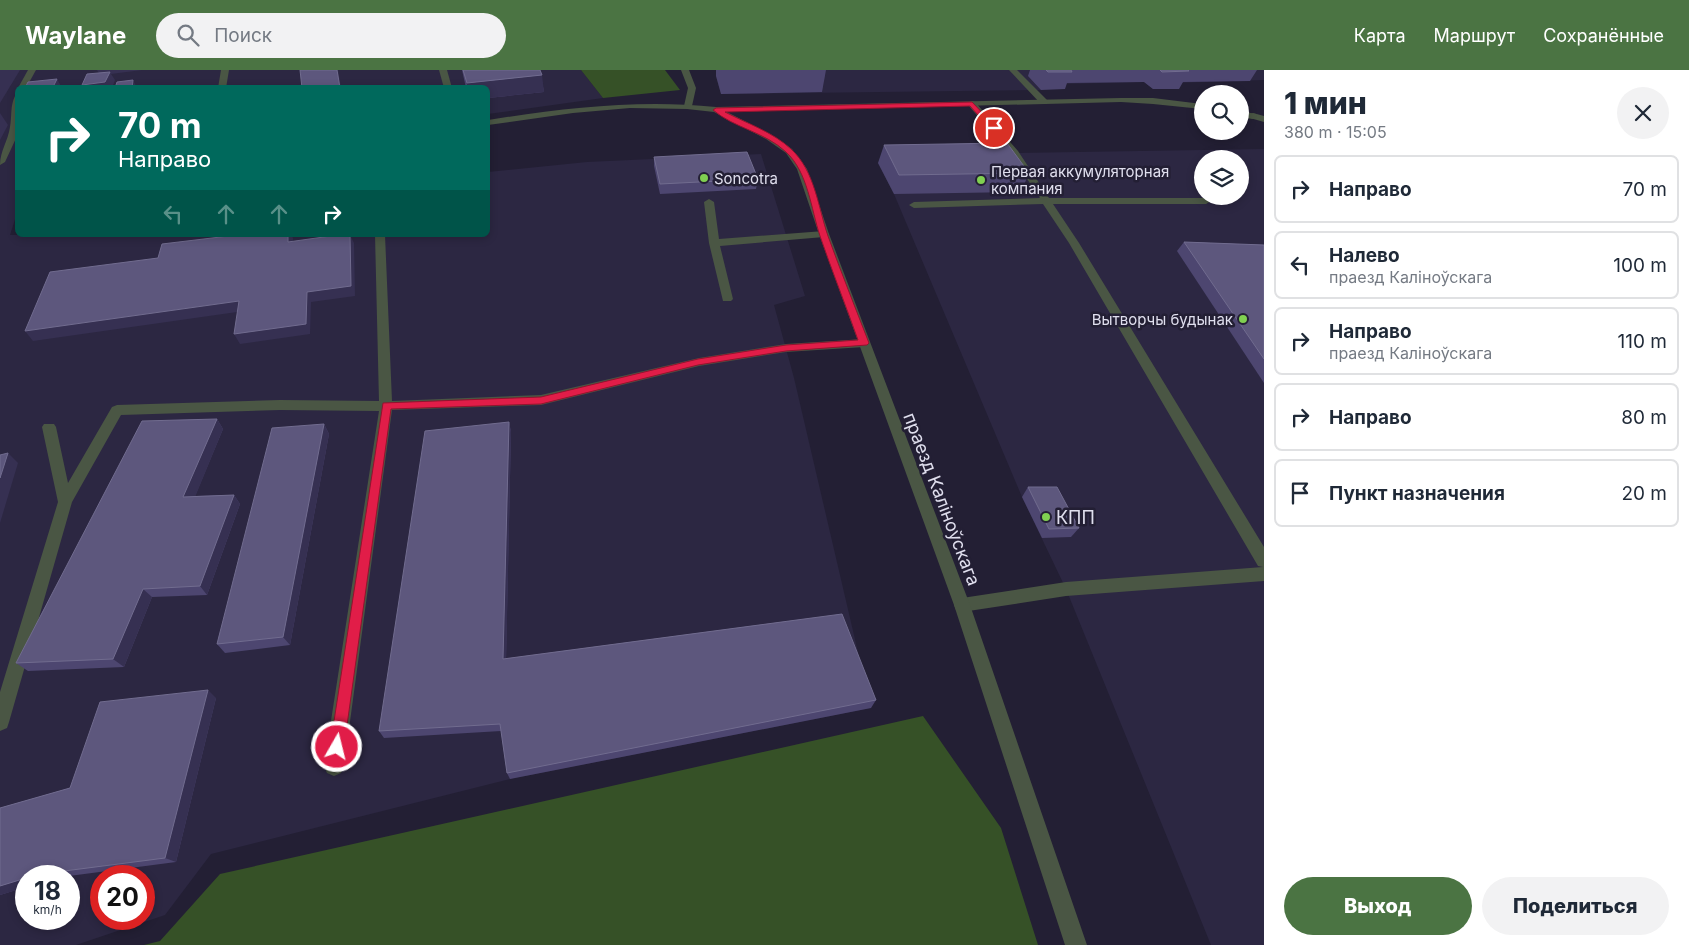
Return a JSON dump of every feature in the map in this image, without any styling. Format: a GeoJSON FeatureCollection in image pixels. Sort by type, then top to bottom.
{"type":"FeatureCollection","features":[{"type":"Feature","properties":{"kind":"street"},"geometry":{"type":"LineString","coordinates":[[24,85],[32,70]]}},
{"type":"Feature","properties":{"kind":"street"},"geometry":{"type":"LineString","coordinates":[[222,85],[225,70]]}},
{"type":"Feature","properties":{"kind":"street"},"geometry":{"type":"LineString","coordinates":[[442,70],[447,85]]}},
{"type":"Feature","properties":{"kind":"street"},"geometry":{"type":"LineString","coordinates":[[685,70],[692,88],[688,106]]}},
{"type":"Feature","properties":{"kind":"street"},"geometry":{"type":"LineString","coordinates":[[1013,70],[1044,102]]}},
{"type":"Feature","properties":{"kind":"street","name":"праезд Каліноўскага"},"geometry":{"type":"LineString","coordinates":[[490,122],[578,110],[648,105],[688,106],[716,110],[1152,100],[1194,106]]}},
{"type":"Feature","properties":{"kind":"street"},"geometry":{"type":"LineString","coordinates":[[972,104],[1015,153],[1074,243],[1264,561]]}},
{"type":"Feature","properties":{"kind":"street","name":"праезд Каліноўскага"},"geometry":{"type":"LineString","coordinates":[[716,110],[769,137],[789,151],[802,169],[811,190],[824,234],[962,605],[1076,945]]}},
{"type":"Feature","properties":{"kind":"street"},"geometry":{"type":"LineString","coordinates":[[1249,115],[1264,119]]}},
{"type":"Feature","properties":{"kind":"street"},"geometry":{"type":"LineString","coordinates":[[0,162],[12,139],[15,126]]}},
{"type":"Feature","properties":{"kind":"street"},"geometry":{"type":"LineString","coordinates":[[914,205],[1046,201],[1194,201]]}},
{"type":"Feature","properties":{"kind":"street"},"geometry":{"type":"LineString","coordinates":[[709,202],[714,243],[727,299]]}},
{"type":"Feature","properties":{"kind":"street"},"geometry":{"type":"LineString","coordinates":[[714,243],[824,234]]}},
{"type":"Feature","properties":{"kind":"street"},"geometry":{"type":"LineString","coordinates":[[334,766],[386,406],[380,237]]}},
{"type":"Feature","properties":{"kind":"street"},"geometry":{"type":"LineString","coordinates":[[0,722],[65,502],[116,410],[280,405],[386,406],[541,400],[698,362],[786,348],[864,343]]}},
{"type":"Feature","properties":{"kind":"street"},"geometry":{"type":"LineString","coordinates":[[49,428],[65,502]]}},
{"type":"Feature","properties":{"kind":"street"},"geometry":{"type":"LineString","coordinates":[[962,605],[1066,588],[1264,574]]}},
{"type":"Feature","properties":{"kind":"shaded area"},"geometry":{"type":"Polygon","coordinates":[[[0,70],[581,70],[603,98],[490,114],[490,85],[15,85],[15,219],[10,235],[15,235],[15,237],[490,237],[490,172],[587,162],[761,154],[805,296],[774,305],[794,378],[871,708],[510,779],[211,854],[165,915],[155,918],[155,865],[90,865],[90,930],[120,930],[76,945],[0,945],[0,70]]]}},
{"type":"Feature","properties":{"kind":"shaded area"},"geometry":{"type":"Polygon","coordinates":[[[722,70],[1264,70],[1264,80],[1173,83],[1179,89],[1153,89],[1144,82],[1060,84],[1041,90],[721,94],[716,76],[722,70]]]}},
{"type":"Feature","properties":{"kind":"shaded area"},"geometry":{"type":"Polygon","coordinates":[[[1264,149],[1264,945],[1211,945],[1066,589],[1022,497],[894,194],[878,163],[999,161],[1015,153],[1194,150],[1194,205],[1249,205],[1249,150],[1202,150],[1264,149]]]}},
{"type":"Feature","properties":{"kind":"green space"},"geometry":{"type":"Polygon","coordinates":[[[581,70],[665,70],[680,90],[603,98],[581,70]]]}},
{"type":"Feature","properties":{"kind":"green space"},"geometry":{"type":"Polygon","coordinates":[[[923,716],[1001,828],[1038,945],[144,945],[160,941],[220,874],[923,716]]]}},
{"type":"Feature","properties":{"kind":"building"},"geometry":{"type":"Polygon","coordinates":[[[300,70],[337,70],[340,85],[302,85],[300,70]]]}},
{"type":"Feature","properties":{"kind":"building"},"geometry":{"type":"Polygon","coordinates":[[[463,70],[540,70],[542,75],[467,83],[463,70]]]}},
{"type":"Feature","properties":{"kind":"building"},"geometry":{"type":"Polygon","coordinates":[[[1046,70],[1071,70],[1072,72],[1048,72],[1046,70]]]}},
{"type":"Feature","properties":{"kind":"building"},"geometry":{"type":"Polygon","coordinates":[[[1160,70],[1188,70],[1189,71],[1162,72],[1160,70]]]}},
{"type":"Feature","properties":{"kind":"building"},"geometry":{"type":"Polygon","coordinates":[[[110,72],[105,82],[82,85],[87,74],[110,72]]]}},
{"type":"Feature","properties":{"kind":"building"},"geometry":{"type":"Polygon","coordinates":[[[57,79],[54,85],[26,85],[28,82],[57,79]]]}},
{"type":"Feature","properties":{"kind":"building"},"geometry":{"type":"Polygon","coordinates":[[[133,80],[132,85],[116,85],[117,82],[133,80]]]}},
{"type":"Feature","properties":{"kind":"building"},"geometry":{"type":"Polygon","coordinates":[[[1007,143],[1029,173],[899,175],[884,145],[1007,143]]]}},
{"type":"Feature","properties":{"kind":"building","name":"Soncotra"},"geometry":{"type":"Polygon","coordinates":[[[747,152],[758,179],[660,184],[654,157],[747,152]]]}},
{"type":"Feature","properties":{"kind":"building"},"geometry":{"type":"Polygon","coordinates":[[[220,237],[288,237],[288,242],[324,237],[350,237],[351,286],[307,292],[306,324],[234,334],[239,301],[25,331],[50,272],[158,258],[162,244],[220,237]]]}},
{"type":"Feature","properties":{"kind":"building","name":"Вытворчы будынак"},"geometry":{"type":"Polygon","coordinates":[[[1184,242],[1264,245],[1264,359],[1184,242]]]}},
{"type":"Feature","properties":{"kind":"building"},"geometry":{"type":"Polygon","coordinates":[[[217,419],[183,497],[234,495],[200,586],[143,589],[113,659],[16,663],[142,421],[217,419]]]}},
{"type":"Feature","properties":{"kind":"building"},"geometry":{"type":"Polygon","coordinates":[[[509,422],[503,659],[842,614],[876,700],[507,773],[500,724],[379,731],[425,431],[509,422]]]}},
{"type":"Feature","properties":{"kind":"building"},"geometry":{"type":"Polygon","coordinates":[[[324,424],[283,637],[217,644],[272,428],[324,424]]]}},
{"type":"Feature","properties":{"kind":"building"},"geometry":{"type":"Polygon","coordinates":[[[8,453],[0,478],[0,455],[8,453]]]}},
{"type":"Feature","properties":{"kind":"building"},"geometry":{"type":"Polygon","coordinates":[[[1028,487],[1057,487],[1079,528],[1049,529],[1028,487]]]}},
{"type":"Feature","properties":{"kind":"building"},"geometry":{"type":"Polygon","coordinates":[[[208,690],[165,858],[111,865],[90,865],[90,868],[80,869],[80,865],[15,865],[15,881],[0,886],[0,808],[70,788],[100,702],[208,690]]]}},
{"type":"Feature","properties":{"kind":"place","name":"Soncotra"},"geometry":{"type":"Point","coordinates":[704,178]}},
{"type":"Feature","properties":{"kind":"place","name":"Первая аккумуляторная компания"},"geometry":{"type":"Point","coordinates":[981,180]}},
{"type":"Feature","properties":{"kind":"place","name":"Вытворчы будынак"},"geometry":{"type":"Point","coordinates":[1243,319]}},
{"type":"Feature","properties":{"kind":"place","name":"КПП"},"geometry":{"type":"Point","coordinates":[1046,517]}},
{"type":"Feature","properties":{"kind":"route"},"geometry":{"type":"LineString","coordinates":[[337,747],[386,406],[541,400],[698,362],[786,348],[864,343],[802,169],[789,151],[769,137],[716,110],[972,104],[994,128]]}}]}
